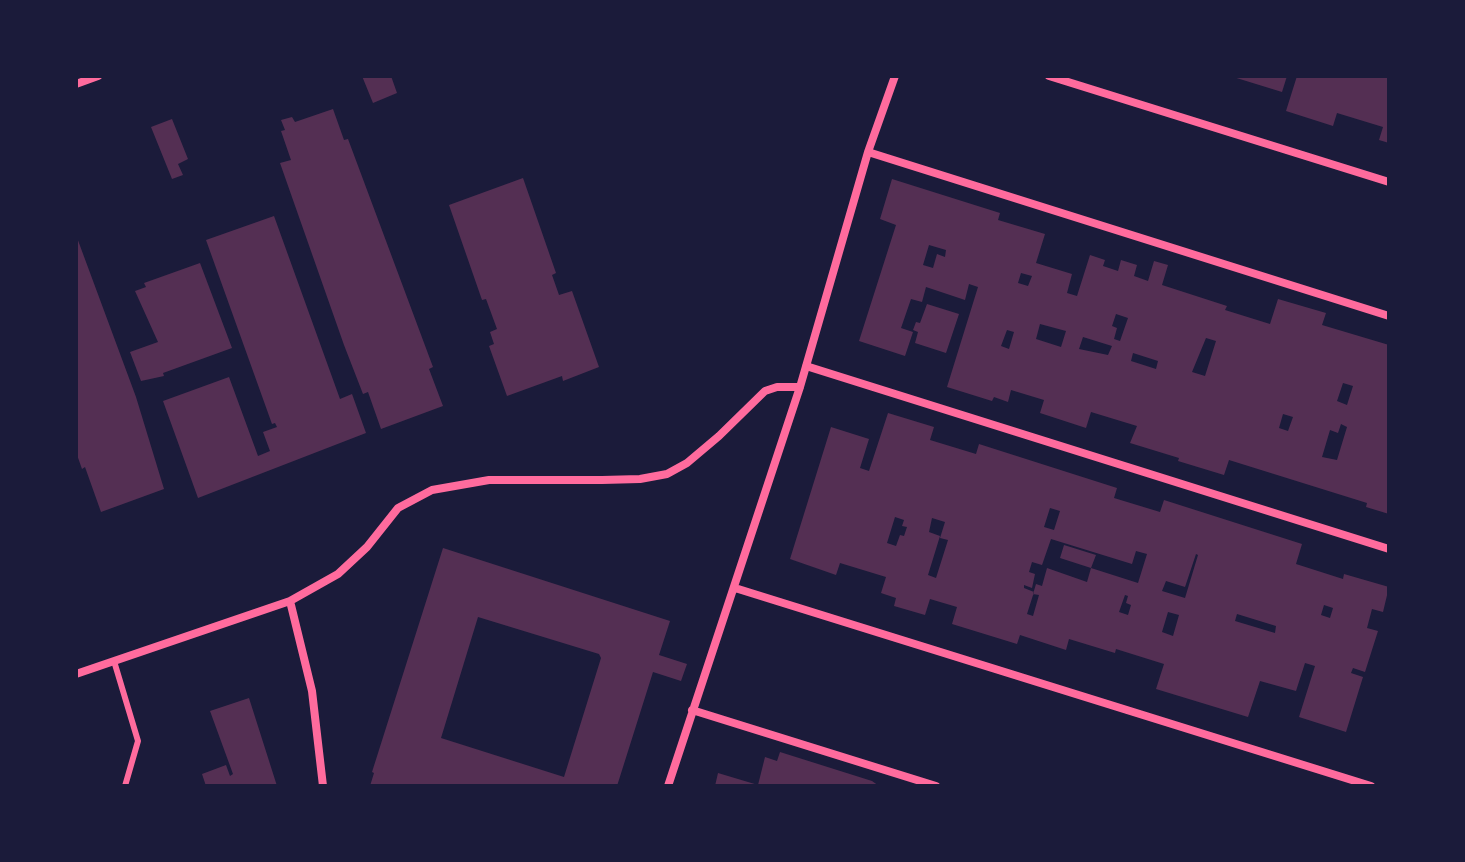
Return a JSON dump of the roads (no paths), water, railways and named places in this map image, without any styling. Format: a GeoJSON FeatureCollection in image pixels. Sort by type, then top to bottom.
{"type":"FeatureCollection","features":[{"type":"Feature","properties":{"kind":"street"},"geometry":{"type":"LineString","coordinates":[[76,84],[98,76]]}},
{"type":"Feature","properties":{"kind":"street"},"geometry":{"type":"LineString","coordinates":[[668,786],[800,387],[868,152],[895,76]]}},
{"type":"Feature","properties":{"kind":"street"},"geometry":{"type":"LineString","coordinates":[[1049,76],[1389,182]]}},
{"type":"Feature","properties":{"kind":"street"},"geometry":{"type":"LineString","coordinates":[[868,152],[1389,316]]}},
{"type":"Feature","properties":{"kind":"street"},"geometry":{"type":"LineString","coordinates":[[806,366],[1389,549]]}},
{"type":"Feature","properties":{"kind":"street"},"geometry":{"type":"LineString","coordinates":[[76,674],[290,601],[338,574],[367,547],[398,508],[432,490],[489,480],[640,479],[667,474],[687,463],[719,436],[765,391],[777,387],[800,387]]}},
{"type":"Feature","properties":{"kind":"street"},"geometry":{"type":"LineString","coordinates":[[735,588],[1371,786]]}},
{"type":"Feature","properties":{"kind":"street"},"geometry":{"type":"LineString","coordinates":[[290,601],[312,691],[323,786]]}},
{"type":"Feature","properties":{"kind":"street"},"geometry":{"type":"LineString","coordinates":[[692,710],[936,786]]}},
{"type":"Feature","properties":{"kind":"lane"},"geometry":{"type":"LineString","coordinates":[[114,661],[138,741],[125,786]]}}]}
